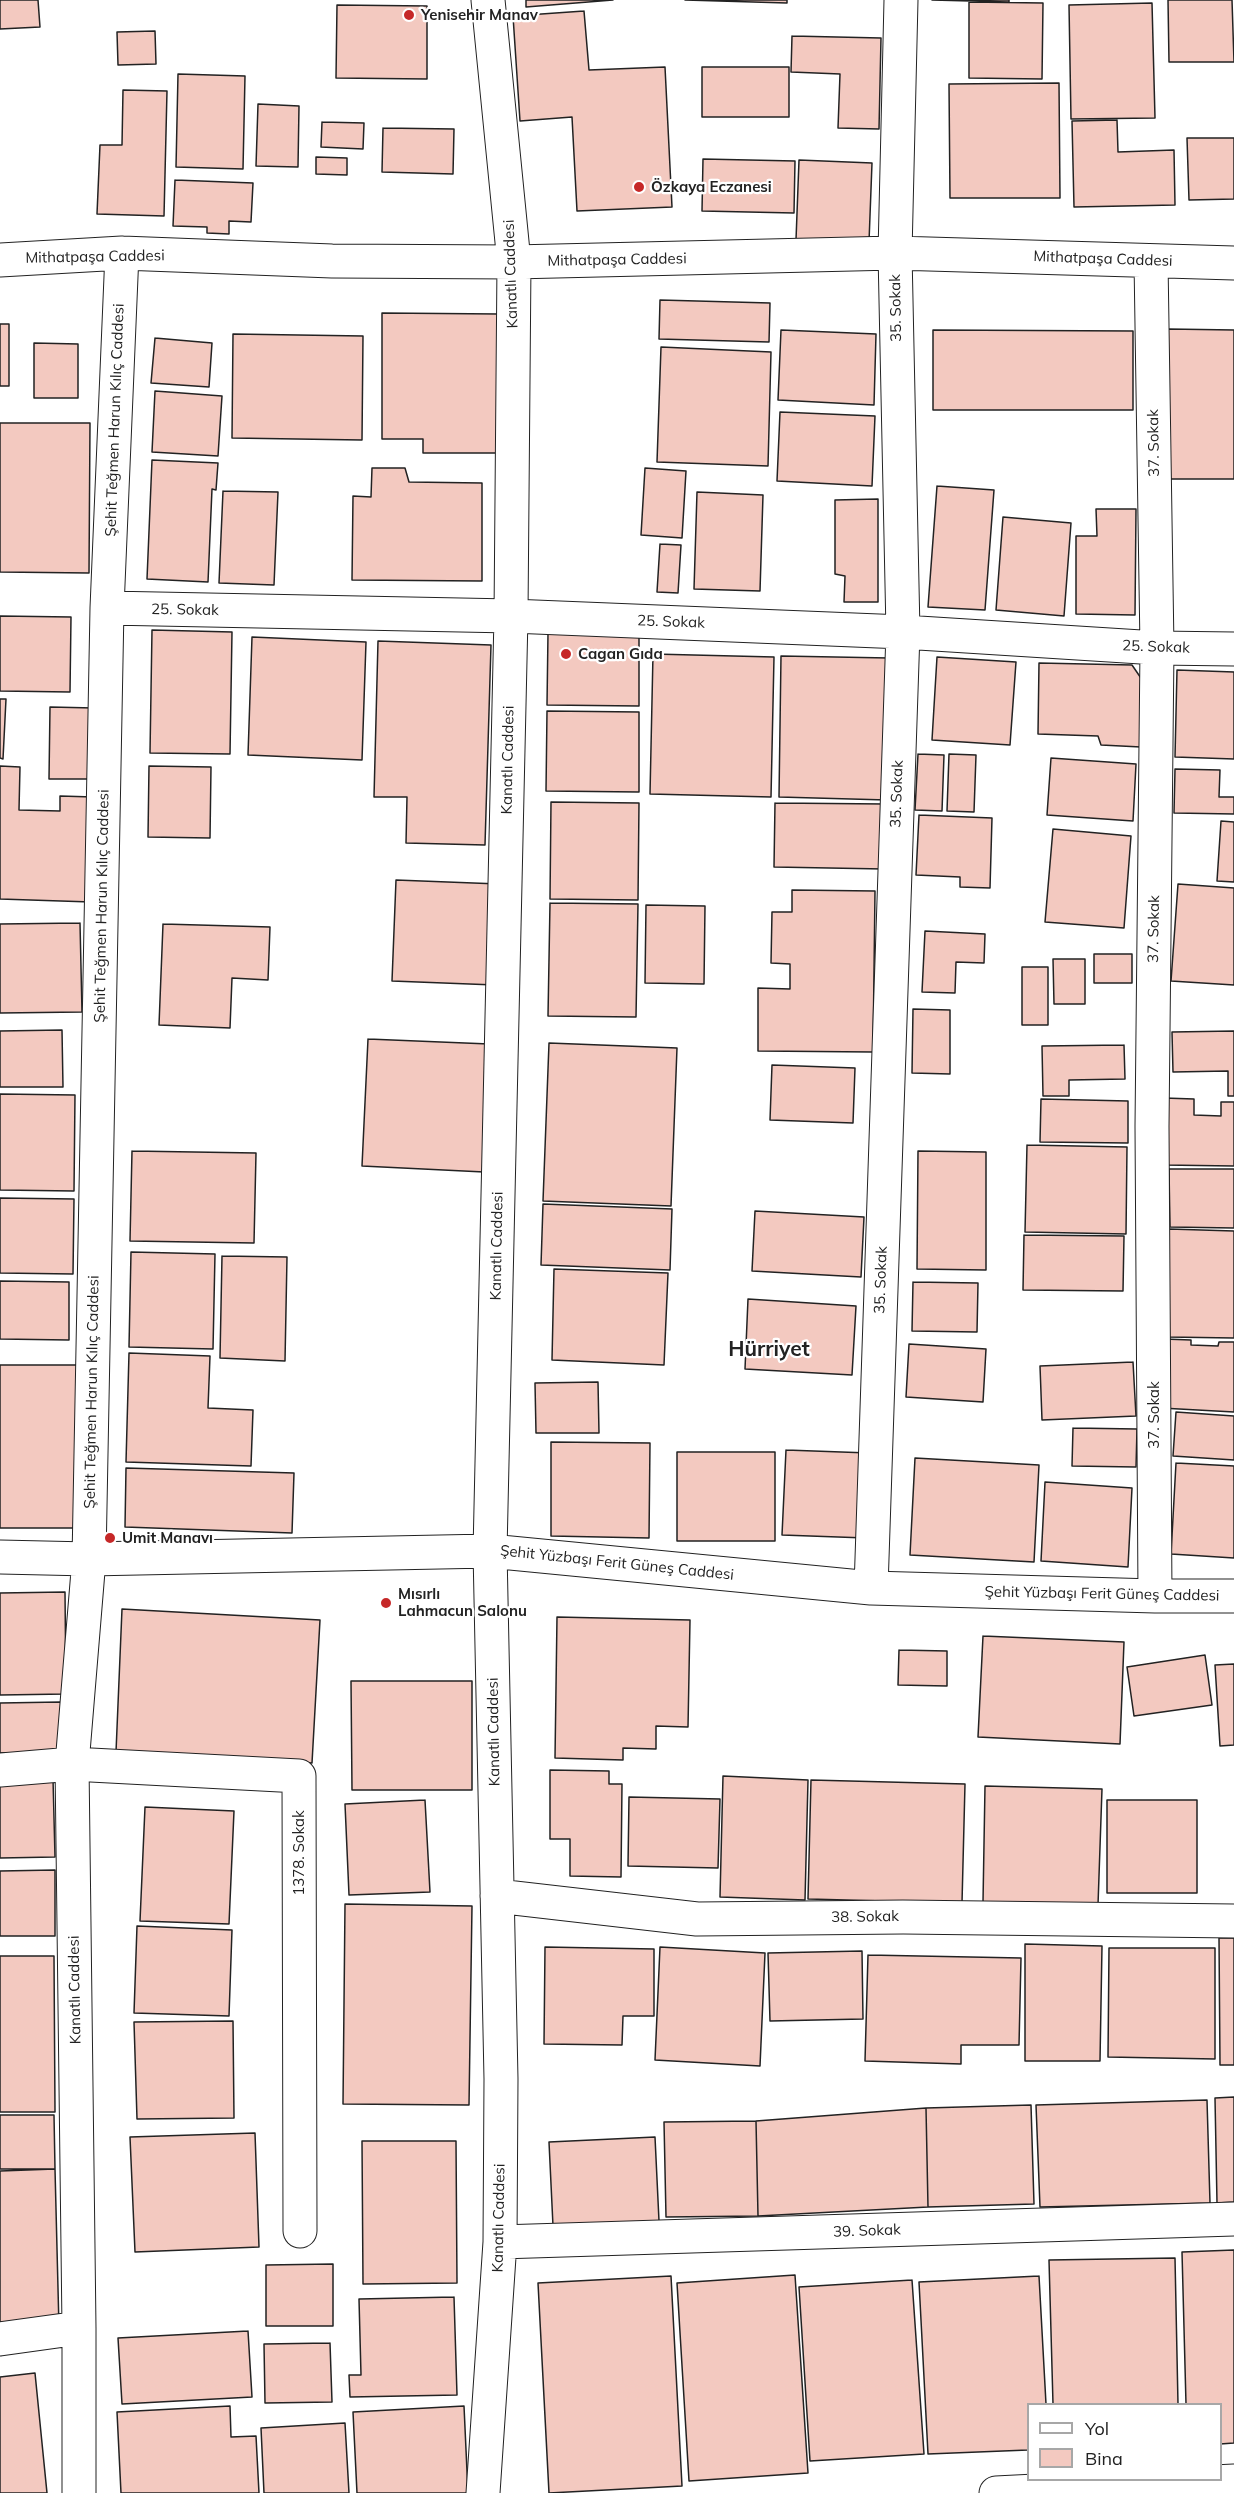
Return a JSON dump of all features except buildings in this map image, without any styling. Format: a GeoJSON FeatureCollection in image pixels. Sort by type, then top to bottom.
{"type":"FeatureCollection","features":[{"type":"Feature","properties":{"kind":"street","name":"Kanatlı Caddesi"},"geometry":{"type":"LineString","coordinates":[[483,2493],[501,2242],[501,2079],[490,1551],[511,616],[514,262],[488,0]]}},
{"type":"Feature","properties":{"kind":"street","name":"35. Sokak"},"geometry":{"type":"LineString","coordinates":[[871,1588],[903,632],[895,253],[901,0]]}},
{"type":"Feature","properties":{"kind":"street","name":"Mithatpaşa Caddesi"},"geometry":{"type":"LineString","coordinates":[[0,260],[122,253],[332,261],[514,262],[895,253],[1234,263]]}},
{"type":"Feature","properties":{"kind":"street","name":"Şehit Teğmen Harun Kılıç Caddesi"},"geometry":{"type":"LineString","coordinates":[[89,1559],[107,608],[122,253]]}},
{"type":"Feature","properties":{"kind":"street","name":"37. Sokak"},"geometry":{"type":"LineString","coordinates":[[1151,261],[1157,648],[1152,1126],[1155,1596]]}},
{"type":"Feature","properties":{"kind":"street","name":"25. Sokak"},"geometry":{"type":"LineString","coordinates":[[107,608],[511,616],[903,632],[1157,648],[1234,649]]}},
{"type":"Feature","properties":{"kind":"street","name":"Şehit Yüzbaşı Ferit Güneş Caddesi"},"geometry":{"type":"LineString","coordinates":[[0,1557],[89,1559],[490,1551],[871,1588],[1234,1596]]}},
{"type":"Feature","properties":{"kind":"street","name":"Kanatlı Caddesi"},"geometry":{"type":"LineString","coordinates":[[79,2493],[72,1764],[89,1559]]}},
{"type":"Feature","properties":{"kind":"street","name":"1378. Sokak"},"geometry":{"type":"LineString","coordinates":[[0,1770],[72,1764],[299,1776],[300,2230]]}},
{"type":"Feature","properties":{"kind":"street","name":"38. Sokak"},"geometry":{"type":"LineString","coordinates":[[497,1896],[697,1919],[903,1917],[1234,1921]]}},
{"type":"Feature","properties":{"kind":"street","name":"39. Sokak"},"geometry":{"type":"LineString","coordinates":[[501,2242],[1234,2219]]}},
{"type":"Feature","properties":{"kind":"street"},"geometry":{"type":"LineString","coordinates":[[0,2339],[79,2328]]}},
{"type":"Feature","properties":{"kind":"street"},"geometry":{"type":"LineString","coordinates":[[996,2493],[1127,2489],[1234,2481]]}},
{"type":"Feature","properties":{"kind":"place","name":"Yenisehir Manav"},"geometry":{"type":"Point","coordinates":[409,15]}},
{"type":"Feature","properties":{"kind":"place","name":"Özkaya Eczanesi"},"geometry":{"type":"Point","coordinates":[639,187]}},
{"type":"Feature","properties":{"kind":"place","name":"Cagan Gıda"},"geometry":{"type":"Point","coordinates":[566,654]}},
{"type":"Feature","properties":{"kind":"place","name":"Umit Manavı"},"geometry":{"type":"Point","coordinates":[110,1538]}},
{"type":"Feature","properties":{"kind":"place","name":"Mısırlı Lahmacun Salonu"},"geometry":{"type":"Point","coordinates":[386,1603]}},
{"type":"Feature","properties":{"kind":"district","name":"Hürriyet"},"geometry":{"type":"Point","coordinates":[769,1350]}}]}
